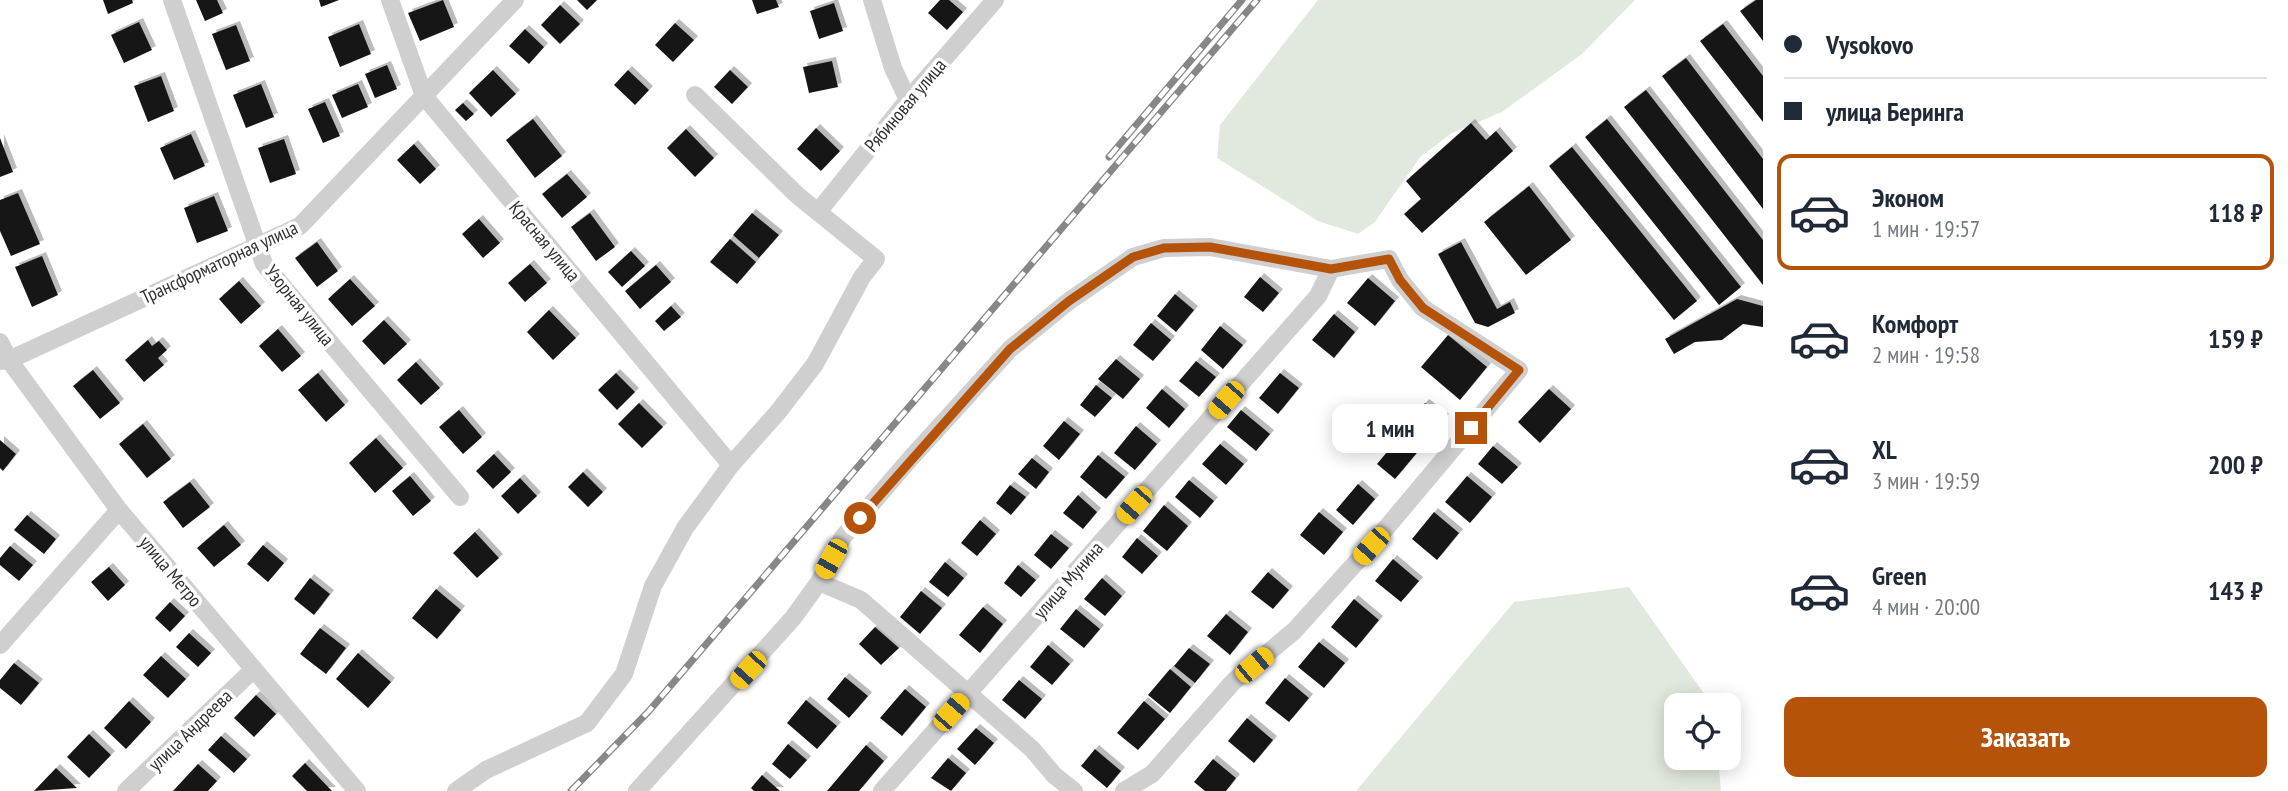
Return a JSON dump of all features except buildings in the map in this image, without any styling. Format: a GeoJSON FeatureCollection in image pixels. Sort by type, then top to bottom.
{"type":"FeatureCollection","features":[{"type":"Feature","properties":{"kind":"street","name":"Узорная улица"},"geometry":{"type":"LineString","coordinates":[[172,0],[260,244],[264,264],[460,497]]}},
{"type":"Feature","properties":{"kind":"street","name":"Красная улица"},"geometry":{"type":"LineString","coordinates":[[390,0],[424,96],[731,465]]}},
{"type":"Feature","properties":{"kind":"street","name":"Трансформаторная улица"},"geometry":{"type":"LineString","coordinates":[[4,360],[300,226],[515,0]]}},
{"type":"Feature","properties":{"kind":"street"},"geometry":{"type":"LineString","coordinates":[[872,0],[894,68],[908,100]]}},
{"type":"Feature","properties":{"kind":"street","name":"Рябиновая улица"},"geometry":{"type":"LineString","coordinates":[[818,212],[908,100],[995,0]]}},
{"type":"Feature","properties":{"kind":"street"},"geometry":{"type":"LineString","coordinates":[[456,791],[486,770],[587,723],[624,674],[653,586],[685,528],[731,465],[778,412],[815,364],[862,277],[876,259],[818,212],[695,95]]}},
{"type":"Feature","properties":{"kind":"street"},"geometry":{"type":"LineString","coordinates":[[637,791],[793,618],[819,582],[843,537],[1010,349],[1069,301],[1133,257],[1164,248],[1210,247],[1331,269],[1389,259],[1400,280],[1423,308],[1519,370],[1371,546],[1294,631],[1233,682],[1152,774],[1125,791]]}},
{"type":"Feature","properties":{"kind":"street","name":"улица Мунина"},"geometry":{"type":"LineString","coordinates":[[881,791],[1318,296],[1331,269]]}},
{"type":"Feature","properties":{"kind":"street","name":"улица Метро"},"geometry":{"type":"LineString","coordinates":[[0,342],[4,360],[120,510],[357,791]]}},
{"type":"Feature","properties":{"kind":"street"},"geometry":{"type":"LineString","coordinates":[[0,645],[120,510]]}},
{"type":"Feature","properties":{"kind":"street"},"geometry":{"type":"LineString","coordinates":[[819,582],[862,600],[968,693],[1073,791]]}},
{"type":"Feature","properties":{"kind":"street","name":"улица Андреева"},"geometry":{"type":"LineString","coordinates":[[126,791],[254,669]]}},
{"type":"Feature","properties":{"kind":"shaded area"},"geometry":{"type":"Polygon","coordinates":[[[1318,0],[1635,0],[1582,54],[1502,112],[1452,133],[1420,157],[1375,222],[1358,234],[1318,221],[1217,158],[1220,125],[1318,0]]]}},
{"type":"Feature","properties":{"kind":"shaded area"},"geometry":{"type":"Polygon","coordinates":[[[1629,587],[1704,693],[1664,693],[1664,770],[1719,770],[1721,791],[1356,791],[1514,602],[1629,587]]]}},
{"type":"Feature","properties":{"kind":"railway"},"geometry":{"type":"LineString","coordinates":[[1109,157],[1242,0]]}},
{"type":"Feature","properties":{"kind":"railway"},"geometry":{"type":"LineString","coordinates":[[571,791],[649,711],[1257,0]]}},
{"type":"Feature","properties":{"kind":"route"},"geometry":{"type":"LineString","coordinates":[[860,518],[1010,349],[1069,301],[1133,257],[1164,248],[1210,247],[1331,269],[1389,259],[1400,280],[1423,308],[1519,370],[1471,428]]}}]}
